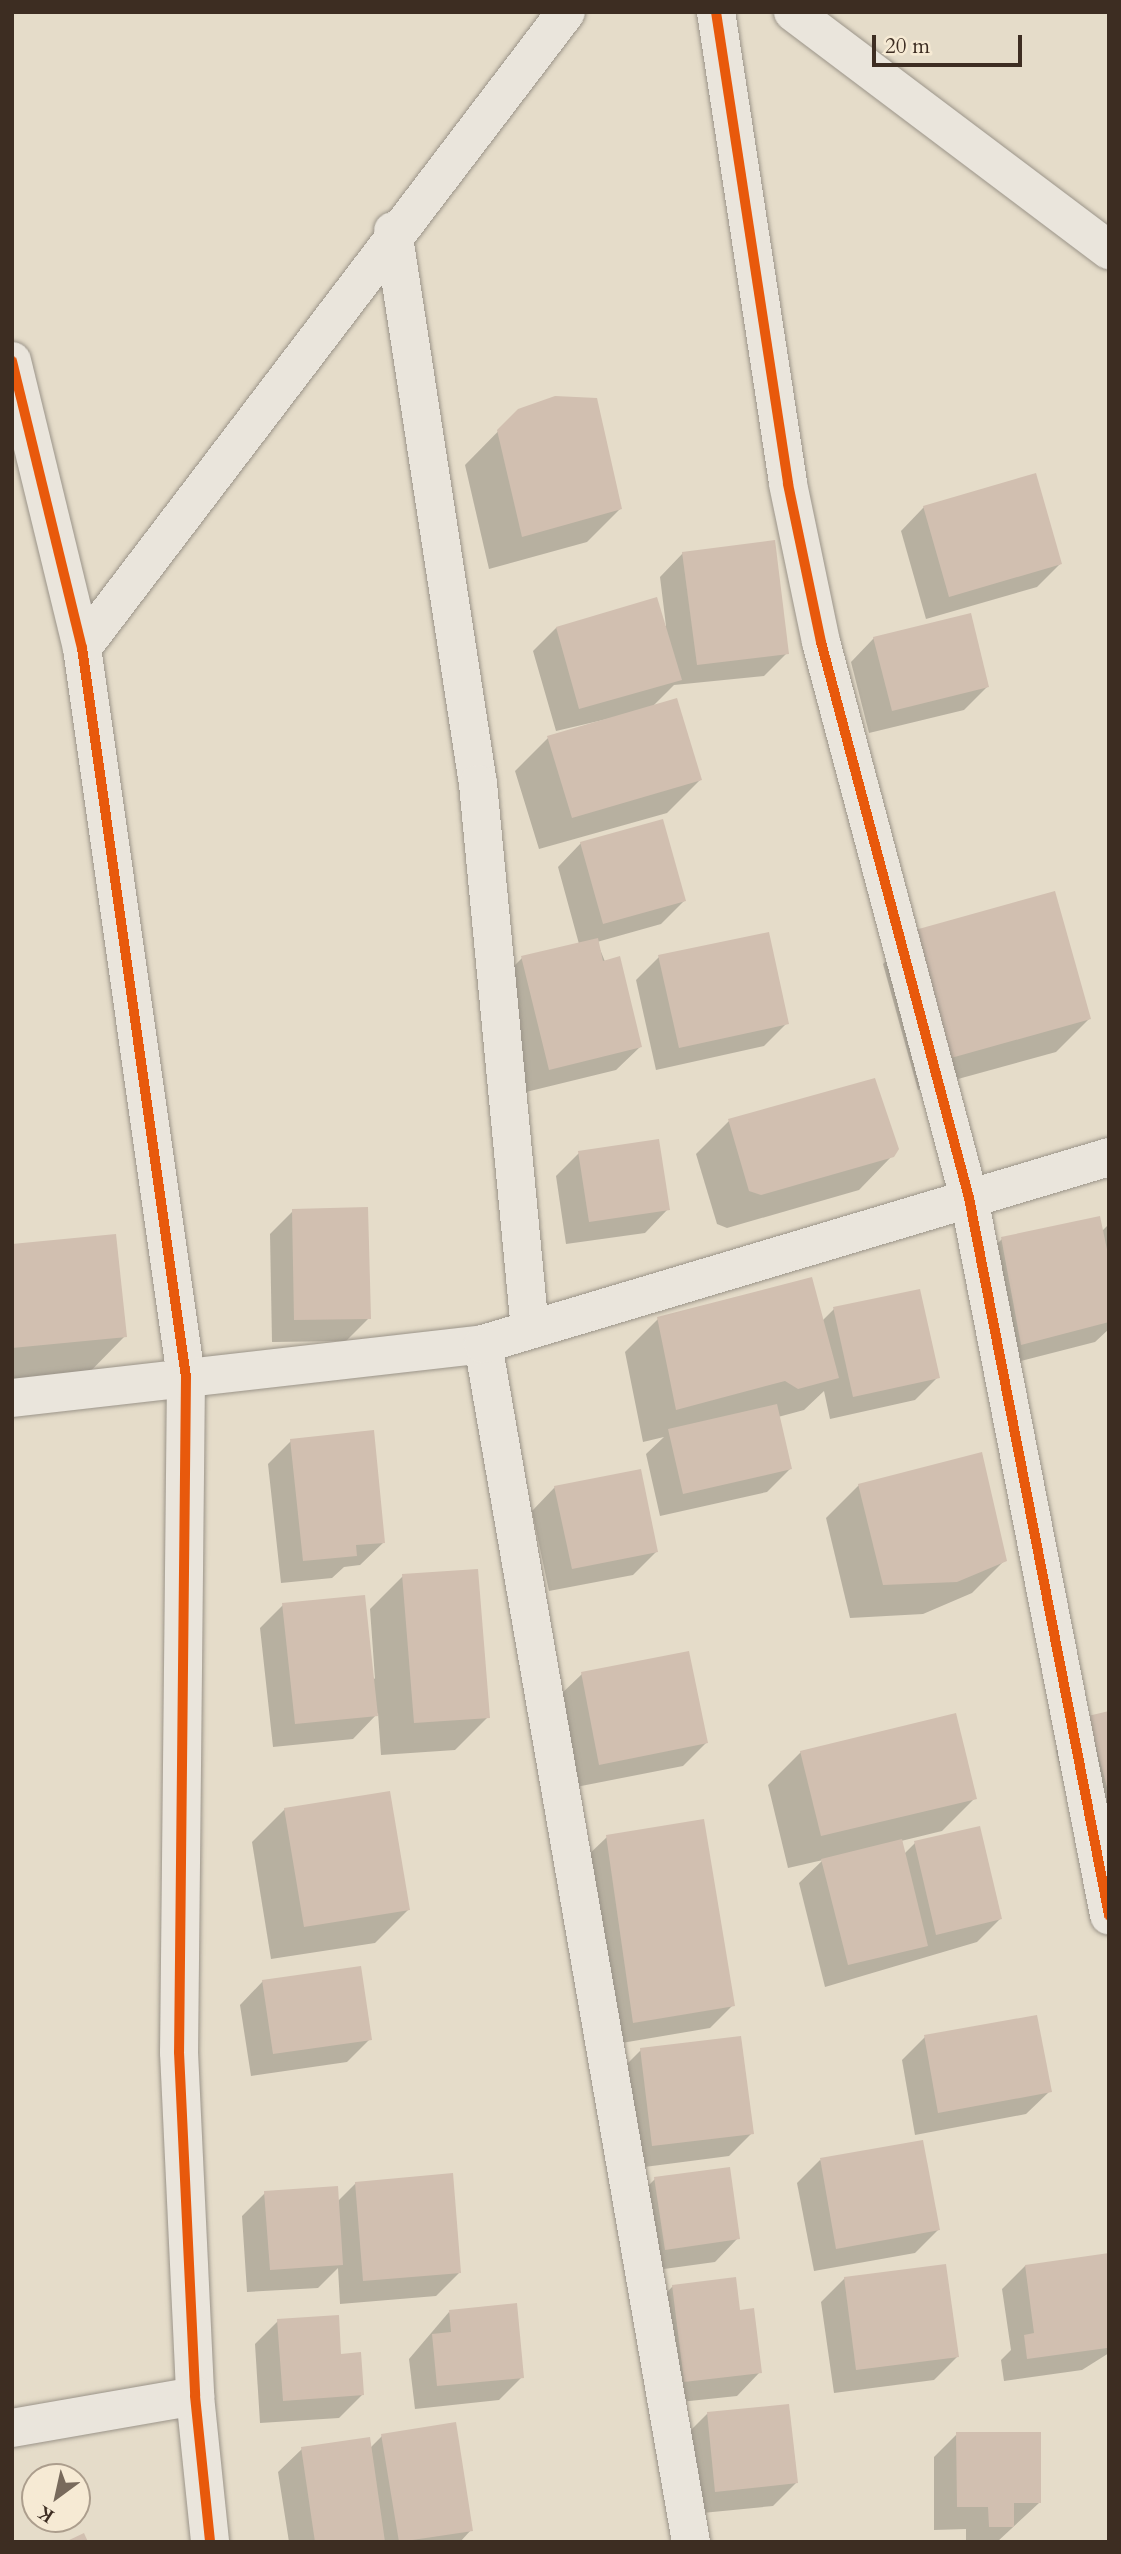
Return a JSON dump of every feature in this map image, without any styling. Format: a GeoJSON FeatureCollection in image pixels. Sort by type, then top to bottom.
{"type":"FeatureCollection","features":[{"type":"Feature","properties":{"kind":"street"},"geometry":{"type":"LineString","coordinates":[[82,648],[393,231],[566,12]]}},
{"type":"Feature","properties":{"kind":"street"},"geometry":{"type":"LineString","coordinates":[[716,12],[788,484],[821,642],[968,1198],[1109,1915]]}},
{"type":"Feature","properties":{"kind":"street"},"geometry":{"type":"LineString","coordinates":[[793,12],[1109,250]]}},
{"type":"Feature","properties":{"kind":"street"},"geometry":{"type":"LineString","coordinates":[[393,231],[478,784],[530,1330]]}},
{"type":"Feature","properties":{"kind":"street"},"geometry":{"type":"LineString","coordinates":[[12,361],[82,648],[186,1377],[179,2052],[195,2396],[210,2542]]}},
{"type":"Feature","properties":{"kind":"street"},"geometry":{"type":"LineString","coordinates":[[12,1398],[483,1344],[1108,1156]]}},
{"type":"Feature","properties":{"kind":"street"},"geometry":{"type":"LineString","coordinates":[[483,1344],[691,2542]]}},
{"type":"Feature","properties":{"kind":"street"},"geometry":{"type":"LineString","coordinates":[[12,2428],[195,2396]]}},
{"type":"Feature","properties":{"kind":"building"},"geometry":{"type":"Polygon","coordinates":[[[555,396],[597,398],[622,509],[522,537],[497,430],[518,409],[555,396]]]}},
{"type":"Feature","properties":{"kind":"building"},"geometry":{"type":"Polygon","coordinates":[[[1036,473],[1062,564],[949,597],[923,506],[1036,473]]]}},
{"type":"Feature","properties":{"kind":"building"},"geometry":{"type":"Polygon","coordinates":[[[775,540],[789,654],[697,665],[682,552],[775,540]]]}},
{"type":"Feature","properties":{"kind":"building"},"geometry":{"type":"Polygon","coordinates":[[[657,597],[682,680],[579,709],[556,627],[657,597]]]}},
{"type":"Feature","properties":{"kind":"building"},"geometry":{"type":"Polygon","coordinates":[[[971,613],[989,687],[892,711],[873,637],[971,613]]]}},
{"type":"Feature","properties":{"kind":"building"},"geometry":{"type":"Polygon","coordinates":[[[677,698],[702,780],[572,818],[547,736],[677,698]]]}},
{"type":"Feature","properties":{"kind":"building"},"geometry":{"type":"Polygon","coordinates":[[[663,819],[686,901],[603,924],[580,842],[663,819]]]}},
{"type":"Feature","properties":{"kind":"building"},"geometry":{"type":"Polygon","coordinates":[[[1055,891],[1091,1019],[951,1058],[915,930],[1055,891]]]}},
{"type":"Feature","properties":{"kind":"building"},"geometry":{"type":"Polygon","coordinates":[[[769,932],[789,1024],[679,1048],[658,955],[769,932]]]}},
{"type":"Feature","properties":{"kind":"building"},"geometry":{"type":"Polygon","coordinates":[[[598,938],[603,961],[620,956],[642,1047],[549,1070],[521,956],[598,938]]]}},
{"type":"Feature","properties":{"kind":"building"},"geometry":{"type":"Polygon","coordinates":[[[875,1078],[899,1149],[894,1157],[761,1195],[749,1191],[728,1119],[875,1078]]]}},
{"type":"Feature","properties":{"kind":"building"},"geometry":{"type":"Polygon","coordinates":[[[659,1139],[670,1210],[589,1222],[578,1151],[659,1139]]]}},
{"type":"Feature","properties":{"kind":"building"},"geometry":{"type":"Polygon","coordinates":[[[368,1207],[371,1319],[294,1320],[292,1209],[368,1207]]]}},
{"type":"Feature","properties":{"kind":"building"},"geometry":{"type":"Polygon","coordinates":[[[1100,1216],[1109,1259],[1109,1322],[1021,1345],[1001,1237],[1100,1216]]]}},
{"type":"Feature","properties":{"kind":"building"},"geometry":{"type":"Polygon","coordinates":[[[116,1234],[127,1337],[12,1348],[12,1244],[116,1234]]]}},
{"type":"Feature","properties":{"kind":"building"},"geometry":{"type":"Polygon","coordinates":[[[812,1277],[839,1378],[798,1389],[785,1381],[676,1410],[657,1317],[812,1277]]]}},
{"type":"Feature","properties":{"kind":"building"},"geometry":{"type":"Polygon","coordinates":[[[920,1289],[940,1378],[853,1397],[833,1307],[920,1289]]]}},
{"type":"Feature","properties":{"kind":"building"},"geometry":{"type":"Polygon","coordinates":[[[777,1404],[792,1469],[683,1494],[668,1429],[777,1404]]]}},
{"type":"Feature","properties":{"kind":"building"},"geometry":{"type":"Polygon","coordinates":[[[374,1430],[385,1543],[356,1545],[357,1556],[303,1561],[290,1439],[374,1430]]]}},
{"type":"Feature","properties":{"kind":"building"},"geometry":{"type":"Polygon","coordinates":[[[982,1452],[1007,1561],[957,1582],[883,1585],[858,1484],[982,1452]]]}},
{"type":"Feature","properties":{"kind":"building"},"geometry":{"type":"Polygon","coordinates":[[[641,1469],[658,1552],[572,1569],[554,1486],[641,1469]]]}},
{"type":"Feature","properties":{"kind":"building"},"geometry":{"type":"Polygon","coordinates":[[[478,1569],[490,1718],[414,1723],[402,1574],[478,1569]]]}},
{"type":"Feature","properties":{"kind":"building"},"geometry":{"type":"Polygon","coordinates":[[[365,1595],[378,1716],[295,1724],[282,1603],[365,1595]]]}},
{"type":"Feature","properties":{"kind":"building"},"geometry":{"type":"Polygon","coordinates":[[[689,1651],[708,1743],[599,1765],[581,1672],[689,1651]]]}},
{"type":"Feature","properties":{"kind":"building"},"geometry":{"type":"Polygon","coordinates":[[[1109,1711],[1109,1791],[1108,1791],[1088,1716],[1109,1711]]]}},
{"type":"Feature","properties":{"kind":"building"},"geometry":{"type":"Polygon","coordinates":[[[956,1713],[977,1799],[821,1836],[800,1751],[956,1713]]]}},
{"type":"Feature","properties":{"kind":"building"},"geometry":{"type":"Polygon","coordinates":[[[390,1791],[410,1910],[304,1927],[284,1808],[390,1791]]]}},
{"type":"Feature","properties":{"kind":"building"},"geometry":{"type":"Polygon","coordinates":[[[704,1819],[735,2006],[633,2023],[606,1835],[704,1819]]]}},
{"type":"Feature","properties":{"kind":"building"},"geometry":{"type":"Polygon","coordinates":[[[980,1826],[1002,1919],[936,1935],[914,1841],[980,1826]]]}},
{"type":"Feature","properties":{"kind":"building"},"geometry":{"type":"Polygon","coordinates":[[[902,1839],[928,1946],[848,1965],[821,1859],[902,1839]]]}},
{"type":"Feature","properties":{"kind":"building"},"geometry":{"type":"Polygon","coordinates":[[[361,1966],[372,2040],[273,2054],[262,1980],[361,1966]]]}},
{"type":"Feature","properties":{"kind":"building"},"geometry":{"type":"Polygon","coordinates":[[[1037,2015],[1052,2092],[938,2113],[924,2035],[1037,2015]]]}},
{"type":"Feature","properties":{"kind":"building"},"geometry":{"type":"Polygon","coordinates":[[[741,2036],[754,2134],[652,2146],[640,2048],[741,2036]]]}},
{"type":"Feature","properties":{"kind":"building"},"geometry":{"type":"Polygon","coordinates":[[[923,2140],[940,2230],[836,2249],[820,2158],[923,2140]]]}},
{"type":"Feature","properties":{"kind":"building"},"geometry":{"type":"Polygon","coordinates":[[[730,2167],[740,2239],[665,2250],[654,2177],[730,2167]]]}},
{"type":"Feature","properties":{"kind":"building"},"geometry":{"type":"Polygon","coordinates":[[[453,2173],[461,2273],[363,2281],[355,2182],[453,2173]]]}},
{"type":"Feature","properties":{"kind":"building"},"geometry":{"type":"Polygon","coordinates":[[[338,2186],[343,2265],[270,2270],[264,2191],[338,2186]]]}},
{"type":"Feature","properties":{"kind":"building"},"geometry":{"type":"Polygon","coordinates":[[[1109,2253],[1107,2348],[1027,2359],[1024,2335],[1034,2333],[1025,2265],[1109,2253]]]}},
{"type":"Feature","properties":{"kind":"building"},"geometry":{"type":"Polygon","coordinates":[[[946,2264],[959,2357],[856,2370],[844,2277],[946,2264]]]}},
{"type":"Feature","properties":{"kind":"building"},"geometry":{"type":"Polygon","coordinates":[[[736,2277],[740,2310],[754,2308],[762,2373],[684,2382],[672,2285],[736,2277]]]}},
{"type":"Feature","properties":{"kind":"building"},"geometry":{"type":"Polygon","coordinates":[[[517,2303],[524,2378],[437,2386],[432,2334],[451,2332],[449,2310],[517,2303]]]}},
{"type":"Feature","properties":{"kind":"building"},"geometry":{"type":"Polygon","coordinates":[[[339,2315],[341,2354],[361,2352],[364,2395],[283,2401],[277,2319],[339,2315]]]}},
{"type":"Feature","properties":{"kind":"building"},"geometry":{"type":"Polygon","coordinates":[[[789,2404],[798,2483],[715,2492],[707,2412],[789,2404]]]}},
{"type":"Feature","properties":{"kind":"building"},"geometry":{"type":"Polygon","coordinates":[[[456,2422],[473,2531],[399,2542],[381,2434],[456,2422]]]}},
{"type":"Feature","properties":{"kind":"building"},"geometry":{"type":"Polygon","coordinates":[[[956,2432],[1041,2432],[1041,2503],[1014,2503],[1014,2527],[989,2527],[988,2507],[957,2507],[956,2432]]]}},
{"type":"Feature","properties":{"kind":"building"},"geometry":{"type":"Polygon","coordinates":[[[370,2437],[385,2542],[315,2542],[301,2447],[370,2437]]]}},
{"type":"Feature","properties":{"kind":"building"},"geometry":{"type":"Polygon","coordinates":[[[84,2533],[88,2542],[65,2542],[84,2533]]]}},
{"type":"Feature","properties":{"kind":"cycle path"},"geometry":{"type":"LineString","coordinates":[[716,12],[788,484],[821,642],[969,1198],[1109,1915]]}},
{"type":"Feature","properties":{"kind":"cycle path"},"geometry":{"type":"LineString","coordinates":[[12,361],[82,648],[186,1377],[179,2052],[195,2396],[210,2542]]}}]}
